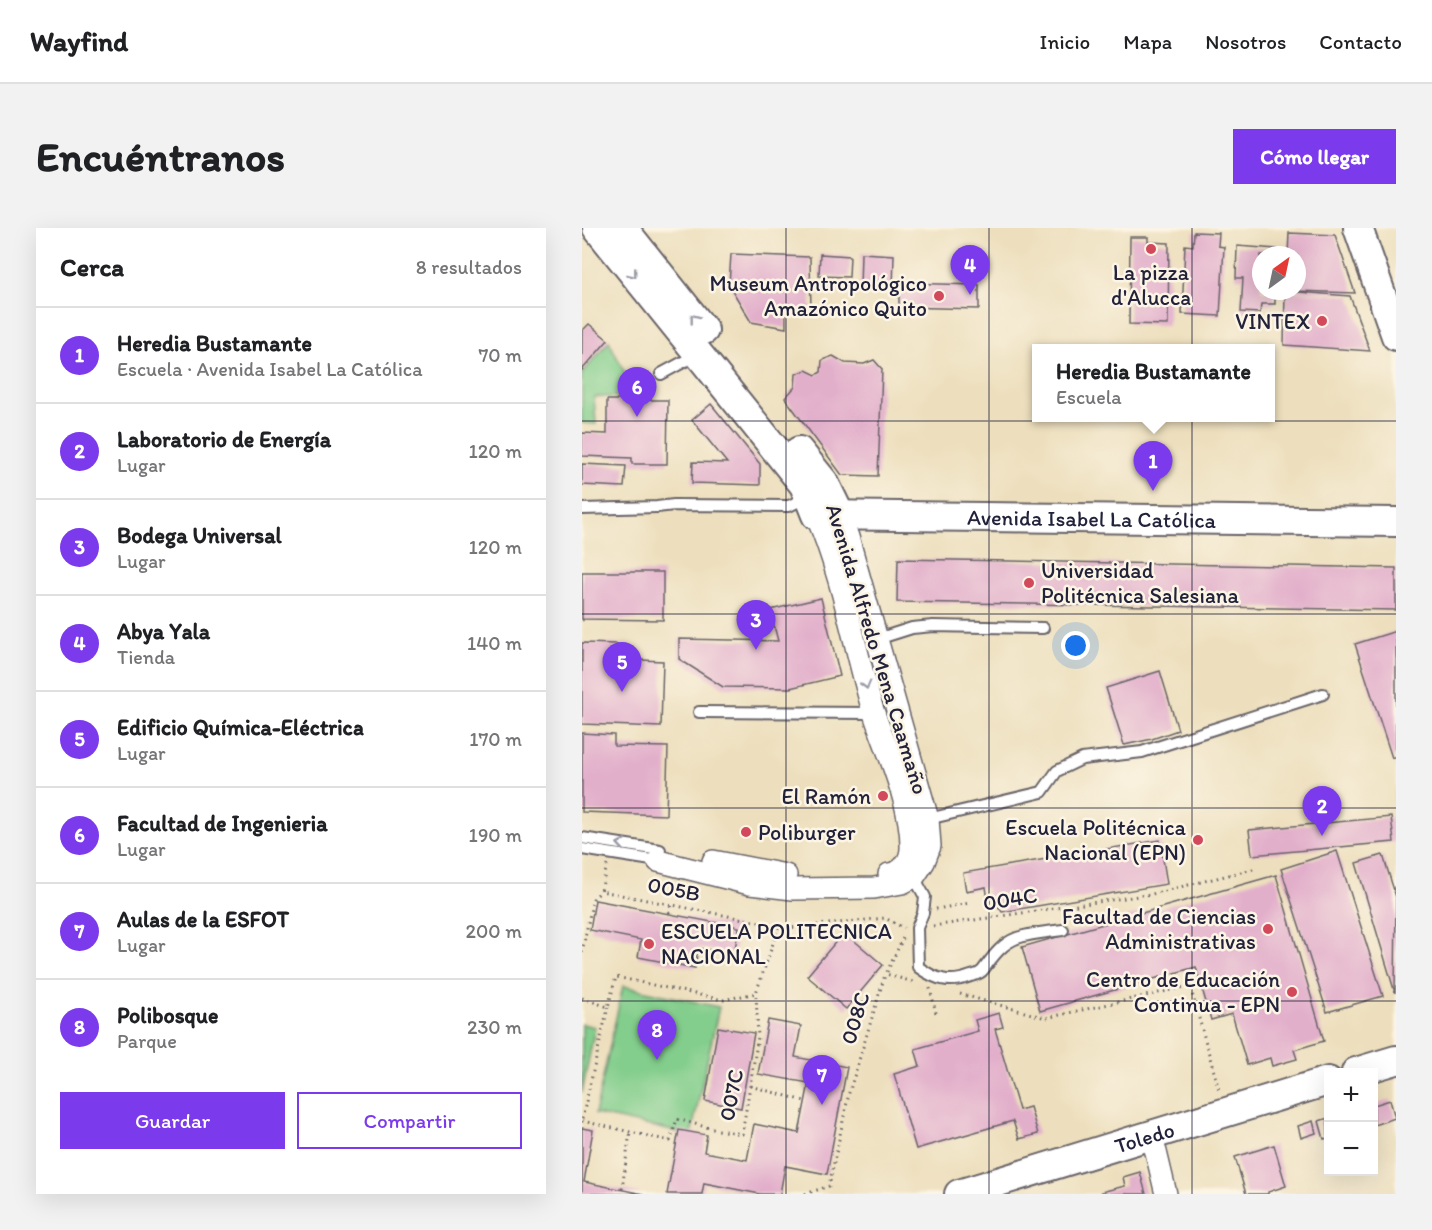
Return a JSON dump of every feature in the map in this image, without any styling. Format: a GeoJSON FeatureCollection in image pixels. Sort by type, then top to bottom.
{"type":"FeatureCollection","features":[{"type":"Feature","properties":{"kind":"street","name":"Avenida Alfredo Mena Caamaño"},"geometry":{"type":"LineString","coordinates":[[597,228],[804,485],[817,506],[877,639],[928,819],[930,846],[916,865]]}},
{"type":"Feature","properties":{"kind":"street","name":"Avenida Alfredo Mena Caamaño"},"geometry":{"type":"LineString","coordinates":[[623,228],[824,482],[817,506],[874,713],[904,802],[916,865]]}},
{"type":"Feature","properties":{"kind":"street"},"geometry":{"type":"LineString","coordinates":[[1358,228],[1396,336]]}},
{"type":"Feature","properties":{"kind":"street","name":"Avenida Isabel La Católica"},"geometry":{"type":"LineString","coordinates":[[817,506],[1396,504]]}},
{"type":"Feature","properties":{"kind":"street","name":"Avenida Isabel La Católica"},"geometry":{"type":"LineString","coordinates":[[817,506],[1396,522]]}},
{"type":"Feature","properties":{"kind":"street"},"geometry":{"type":"LineString","coordinates":[[667,857],[782,874],[849,876],[897,873],[904,866],[916,865]]}},
{"type":"Feature","properties":{"kind":"street"},"geometry":{"type":"LineString","coordinates":[[1369,1068],[1396,1060]]}},
{"type":"Feature","properties":{"kind":"street"},"geometry":{"type":"LineString","coordinates":[[1378,1083],[1396,1077]]}},
{"type":"Feature","properties":{"kind":"street","name":"Toledo"},"geometry":{"type":"LineString","coordinates":[[1021,1194],[1324,1083]]}},
{"type":"Feature","properties":{"kind":"street","name":"Toledo"},"geometry":{"type":"LineString","coordinates":[[959,1194],[1324,1099]]}},
{"type":"Feature","properties":{"kind":"street"},"geometry":{"type":"LineString","coordinates":[[1153,1144],[1166,1194]]}},
{"type":"Feature","properties":{"kind":"lane"},"geometry":{"type":"LineString","coordinates":[[661,374],[699,354]]}},
{"type":"Feature","properties":{"kind":"lane","name":"Avenida Isabel La Católica"},"geometry":{"type":"LineString","coordinates":[[582,509],[674,505],[817,506]]}},
{"type":"Feature","properties":{"kind":"lane"},"geometry":{"type":"LineString","coordinates":[[856,645],[912,628],[933,626],[1043,628]]}},
{"type":"Feature","properties":{"kind":"lane"},"geometry":{"type":"LineString","coordinates":[[928,819],[1042,792],[1057,771],[1082,759],[1142,752],[1323,694]]}},
{"type":"Feature","properties":{"kind":"lane"},"geometry":{"type":"LineString","coordinates":[[699,712],[874,713]]}},
{"type":"Feature","properties":{"kind":"lane"},"geometry":{"type":"LineString","coordinates":[[582,838],[667,857]]}},
{"type":"Feature","properties":{"kind":"lane"},"geometry":{"type":"LineString","coordinates":[[582,849],[610,854],[667,857]]}},
{"type":"Feature","properties":{"kind":"lane"},"geometry":{"type":"LineString","coordinates":[[916,865],[925,897],[923,913],[917,928],[918,968],[928,975],[946,982],[959,981],[981,972],[1002,947],[1016,938],[1063,930]]}},
{"type":"Feature","properties":{"kind":"path"},"geometry":{"type":"LineString","coordinates":[[582,952],[593,899],[601,891],[610,854]]}},
{"type":"Feature","properties":{"kind":"path","name":"004C"},"geometry":{"type":"LineString","coordinates":[[917,928],[1152,894],[1257,868]]}},
{"type":"Feature","properties":{"kind":"path","name":"005B"},"geometry":{"type":"LineString","coordinates":[[601,891],[789,928]]}},
{"type":"Feature","properties":{"kind":"path"},"geometry":{"type":"LineString","coordinates":[[923,913],[970,903]]}},
{"type":"Feature","properties":{"kind":"path"},"geometry":{"type":"LineString","coordinates":[[669,913],[671,905]]}},
{"type":"Feature","properties":{"kind":"path"},"geometry":{"type":"LineString","coordinates":[[756,993],[779,926]]}},
{"type":"Feature","properties":{"kind":"path","name":"008C"},"geometry":{"type":"LineString","coordinates":[[805,1194],[829,1186],[849,1093],[886,974]]}},
{"type":"Feature","properties":{"kind":"path","name":"007C"},"geometry":{"type":"LineString","coordinates":[[616,977],[723,1000],[756,993],[758,1037],[742,1134],[713,1130],[676,1119],[670,1141],[582,1120],[608,1007],[616,977]]}},
{"type":"Feature","properties":{"kind":"path"},"geometry":{"type":"LineString","coordinates":[[929,986],[937,1017]]}},
{"type":"Feature","properties":{"kind":"path"},"geometry":{"type":"LineString","coordinates":[[1190,986],[1219,1093]]}},
{"type":"Feature","properties":{"kind":"path"},"geometry":{"type":"LineString","coordinates":[[582,998],[608,1007]]}},
{"type":"Feature","properties":{"kind":"path"},"geometry":{"type":"LineString","coordinates":[[750,1086],[805,1101]]}},
{"type":"Feature","properties":{"kind":"path"},"geometry":{"type":"LineString","coordinates":[[839,1110],[845,1112]]}},
{"type":"Feature","properties":{"kind":"path"},"geometry":{"type":"LineString","coordinates":[[622,1189],[630,1132]]}},
{"type":"Feature","properties":{"kind":"green space"},"geometry":{"type":"Polygon","coordinates":[[[609,341],[636,396],[594,397],[596,424],[582,423],[582,374],[609,341]]]}},
{"type":"Feature","properties":{"kind":"green space"},"geometry":{"type":"Polygon","coordinates":[[[623,986],[719,1007],[691,1135],[595,1114],[623,986]]]}},
{"type":"Feature","properties":{"kind":"green space"},"geometry":{"type":"Polygon","coordinates":[[[582,1024],[595,1027],[582,1093],[582,1024]]]}},
{"type":"Feature","properties":{"kind":"building"},"geometry":{"type":"Polygon","coordinates":[[[1194,232],[1219,233],[1218,246],[1224,247],[1220,316],[1182,314],[1185,245],[1193,246],[1194,232]]]}},
{"type":"Feature","properties":{"kind":"building"},"geometry":{"type":"Polygon","coordinates":[[[1289,233],[1335,235],[1355,293],[1306,291],[1306,246],[1288,246],[1289,233]]]}},
{"type":"Feature","properties":{"kind":"building"},"geometry":{"type":"Polygon","coordinates":[[[1130,237],[1148,237],[1148,242],[1169,243],[1168,325],[1129,324],[1130,237]]]}},
{"type":"Feature","properties":{"kind":"building"},"geometry":{"type":"Polygon","coordinates":[[[1237,246],[1252,247],[1252,300],[1275,300],[1275,304],[1261,304],[1260,313],[1241,312],[1243,278],[1236,278],[1237,246]]]}},
{"type":"Feature","properties":{"kind":"building"},"geometry":{"type":"Polygon","coordinates":[[[861,253],[894,255],[893,289],[860,288],[861,253]]]}},
{"type":"Feature","properties":{"kind":"building"},"geometry":{"type":"Polygon","coordinates":[[[731,254],[810,257],[811,311],[786,310],[786,328],[751,322],[729,285],[731,254]]]}},
{"type":"Feature","properties":{"kind":"building"},"geometry":{"type":"Polygon","coordinates":[[[820,254],[850,256],[849,277],[819,276],[820,254]]]}},
{"type":"Feature","properties":{"kind":"building","name":"Museum Antropológico Amazónico Quito"},"geometry":{"type":"Polygon","coordinates":[[[899,283],[979,285],[979,309],[899,307],[899,283]]]}},
{"type":"Feature","properties":{"kind":"building","name":"VINTEX"},"geometry":{"type":"Polygon","coordinates":[[[1306,293],[1350,296],[1370,351],[1284,345],[1285,300],[1306,300],[1306,293]]]}},
{"type":"Feature","properties":{"kind":"building"},"geometry":{"type":"Polygon","coordinates":[[[589,324],[608,340],[582,370],[582,331],[589,324]]]}},
{"type":"Feature","properties":{"kind":"building"},"geometry":{"type":"Polygon","coordinates":[[[833,356],[845,363],[864,364],[874,360],[882,369],[878,476],[842,475],[785,398],[795,387],[796,374],[806,370],[816,375],[821,372],[822,360],[833,356]]]}},
{"type":"Feature","properties":{"kind":"building"},"geometry":{"type":"Polygon","coordinates":[[[607,400],[668,400],[667,464],[632,464],[632,458],[582,456],[582,433],[607,434],[607,400]]]}},
{"type":"Feature","properties":{"kind":"building"},"geometry":{"type":"Polygon","coordinates":[[[711,404],[760,464],[760,485],[692,483],[693,462],[727,463],[692,420],[711,404]]]}},
{"type":"Feature","properties":{"kind":"building"},"geometry":{"type":"Polygon","coordinates":[[[582,464],[626,466],[624,487],[582,485],[582,464]]]}},
{"type":"Feature","properties":{"kind":"building"},"geometry":{"type":"Polygon","coordinates":[[[898,559],[1396,568],[1396,610],[897,602],[898,559]]]}},
{"type":"Feature","properties":{"kind":"building"},"geometry":{"type":"Polygon","coordinates":[[[582,572],[663,572],[663,620],[582,619],[582,572]]]}},
{"type":"Feature","properties":{"kind":"building"},"geometry":{"type":"Polygon","coordinates":[[[821,598],[840,676],[790,688],[723,687],[679,659],[679,639],[778,641],[770,610],[821,598]]]}},
{"type":"Feature","properties":{"kind":"building"},"geometry":{"type":"Polygon","coordinates":[[[1396,631],[1396,756],[1392,758],[1355,644],[1396,631]]]}},
{"type":"Feature","properties":{"kind":"building"},"geometry":{"type":"Polygon","coordinates":[[[582,643],[617,644],[617,659],[663,661],[661,727],[582,724],[582,643]]]}},
{"type":"Feature","properties":{"kind":"building"},"geometry":{"type":"Polygon","coordinates":[[[1160,671],[1178,730],[1124,745],[1106,688],[1160,671]]]}},
{"type":"Feature","properties":{"kind":"building"},"geometry":{"type":"Polygon","coordinates":[[[582,733],[614,735],[614,746],[668,747],[666,815],[582,812],[582,733]]]}},
{"type":"Feature","properties":{"kind":"building"},"geometry":{"type":"Polygon","coordinates":[[[1391,817],[1394,842],[1252,855],[1249,830],[1391,817]]]}},
{"type":"Feature","properties":{"kind":"building"},"geometry":{"type":"Polygon","coordinates":[[[1160,840],[1167,884],[1002,912],[998,906],[989,907],[986,887],[966,891],[963,873],[1160,840]]]}},
{"type":"Feature","properties":{"kind":"building"},"geometry":{"type":"Polygon","coordinates":[[[1337,851],[1383,996],[1327,1012],[1281,869],[1337,851]]]}},
{"type":"Feature","properties":{"kind":"building"},"geometry":{"type":"Polygon","coordinates":[[[1383,855],[1396,897],[1395,993],[1356,863],[1383,855]]]}},
{"type":"Feature","properties":{"kind":"building"},"geometry":{"type":"Polygon","coordinates":[[[1276,875],[1324,1041],[1294,1050],[1297,1059],[1272,1066],[1270,1058],[1247,1065],[1232,1014],[1211,1020],[1196,967],[1040,1011],[1022,947],[1276,875]]]}},
{"type":"Feature","properties":{"kind":"building"},"geometry":{"type":"Polygon","coordinates":[[[595,900],[739,927],[734,954],[698,948],[695,968],[638,957],[641,940],[590,930],[595,900]]]}},
{"type":"Feature","properties":{"kind":"building"},"geometry":{"type":"Polygon","coordinates":[[[844,932],[883,965],[846,1009],[807,976],[844,932]]]}},
{"type":"Feature","properties":{"kind":"building"},"geometry":{"type":"Polygon","coordinates":[[[999,1013],[1003,1027],[995,1029],[1019,1110],[1030,1107],[1038,1134],[1019,1139],[1013,1121],[916,1149],[894,1074],[920,1066],[915,1049],[978,1031],[975,1020],[999,1013]]]}},
{"type":"Feature","properties":{"kind":"building"},"geometry":{"type":"Polygon","coordinates":[[[768,1020],[801,1026],[795,1057],[847,1067],[827,1174],[785,1166],[780,1194],[760,1194],[704,1183],[702,1194],[667,1194],[679,1130],[707,1135],[704,1152],[747,1160],[754,1124],[799,1133],[809,1083],[758,1074],[768,1020]]]}},
{"type":"Feature","properties":{"kind":"building"},"geometry":{"type":"Polygon","coordinates":[[[718,1027],[754,1033],[741,1108],[705,1101],[718,1027]]]}},
{"type":"Feature","properties":{"kind":"building"},"geometry":{"type":"Polygon","coordinates":[[[1390,1100],[1395,1118],[1378,1124],[1378,1104],[1390,1100]]]}},
{"type":"Feature","properties":{"kind":"building"},"geometry":{"type":"Polygon","coordinates":[[[1324,1119],[1324,1139],[1319,1121],[1324,1119]]]}},
{"type":"Feature","properties":{"kind":"building"},"geometry":{"type":"Polygon","coordinates":[[[1313,1121],[1316,1133],[1301,1138],[1298,1126],[1313,1121]]]}},
{"type":"Feature","properties":{"kind":"building"},"geometry":{"type":"Polygon","coordinates":[[[582,1128],[593,1130],[584,1182],[643,1194],[582,1194],[582,1128]]]}},
{"type":"Feature","properties":{"kind":"building"},"geometry":{"type":"Polygon","coordinates":[[[1274,1145],[1286,1186],[1268,1192],[1268,1194],[1246,1194],[1235,1157],[1274,1145]]]}},
{"type":"Feature","properties":{"kind":"building"},"geometry":{"type":"Polygon","coordinates":[[[1140,1172],[1146,1194],[1102,1194],[1101,1192],[1125,1186],[1123,1177],[1140,1172]]]}},
{"type":"Feature","properties":{"kind":"place","name":"La pizza d'Alucca"},"geometry":{"type":"Point","coordinates":[1151,249]}},
{"type":"Feature","properties":{"kind":"place","name":"Abya Yala"},"geometry":{"type":"Point","coordinates":[970,295]}},
{"type":"Feature","properties":{"kind":"place","name":"Museum Antropológico Amazónico Quito"},"geometry":{"type":"Point","coordinates":[939,296]}},
{"type":"Feature","properties":{"kind":"place","name":"VINTEX"},"geometry":{"type":"Point","coordinates":[1322,321]}},
{"type":"Feature","properties":{"kind":"place","name":"Facultad de Ingenieria"},"geometry":{"type":"Point","coordinates":[637,417]}},
{"type":"Feature","properties":{"kind":"place","name":"Heredia Bustamante"},"geometry":{"type":"Point","coordinates":[1153,491]}},
{"type":"Feature","properties":{"kind":"place","name":"Universidad Politécnica Salesiana"},"geometry":{"type":"Point","coordinates":[1029,583]}},
{"type":"Feature","properties":{"kind":"place","name":"Bodega Universal"},"geometry":{"type":"Point","coordinates":[756,650]}},
{"type":"Feature","properties":{"kind":"place","name":"Edificio Química-Eléctrica"},"geometry":{"type":"Point","coordinates":[622,692]}},
{"type":"Feature","properties":{"kind":"place","name":"El Ramón"},"geometry":{"type":"Point","coordinates":[883,796]}},
{"type":"Feature","properties":{"kind":"place","name":"Poliburger"},"geometry":{"type":"Point","coordinates":[746,832]}},
{"type":"Feature","properties":{"kind":"place","name":"Laboratorio de Energía"},"geometry":{"type":"Point","coordinates":[1322,836]}},
{"type":"Feature","properties":{"kind":"place","name":"Escuela Politécnica Nacional (EPN)"},"geometry":{"type":"Point","coordinates":[1198,840]}},
{"type":"Feature","properties":{"kind":"place","name":"Facultad de Ciencias Administrativas"},"geometry":{"type":"Point","coordinates":[1268,929]}},
{"type":"Feature","properties":{"kind":"place","name":"ESCUELA POLITECNICA NACIONAL"},"geometry":{"type":"Point","coordinates":[649,944]}},
{"type":"Feature","properties":{"kind":"place","name":"Centro de Educación Continua - EPN"},"geometry":{"type":"Point","coordinates":[1292,992]}},
{"type":"Feature","properties":{"kind":"place","name":"Polibosque"},"geometry":{"type":"Point","coordinates":[657,1060]}},
{"type":"Feature","properties":{"kind":"place","name":"Aulas de la ESFOT"},"geometry":{"type":"Point","coordinates":[822,1105]}}]}
